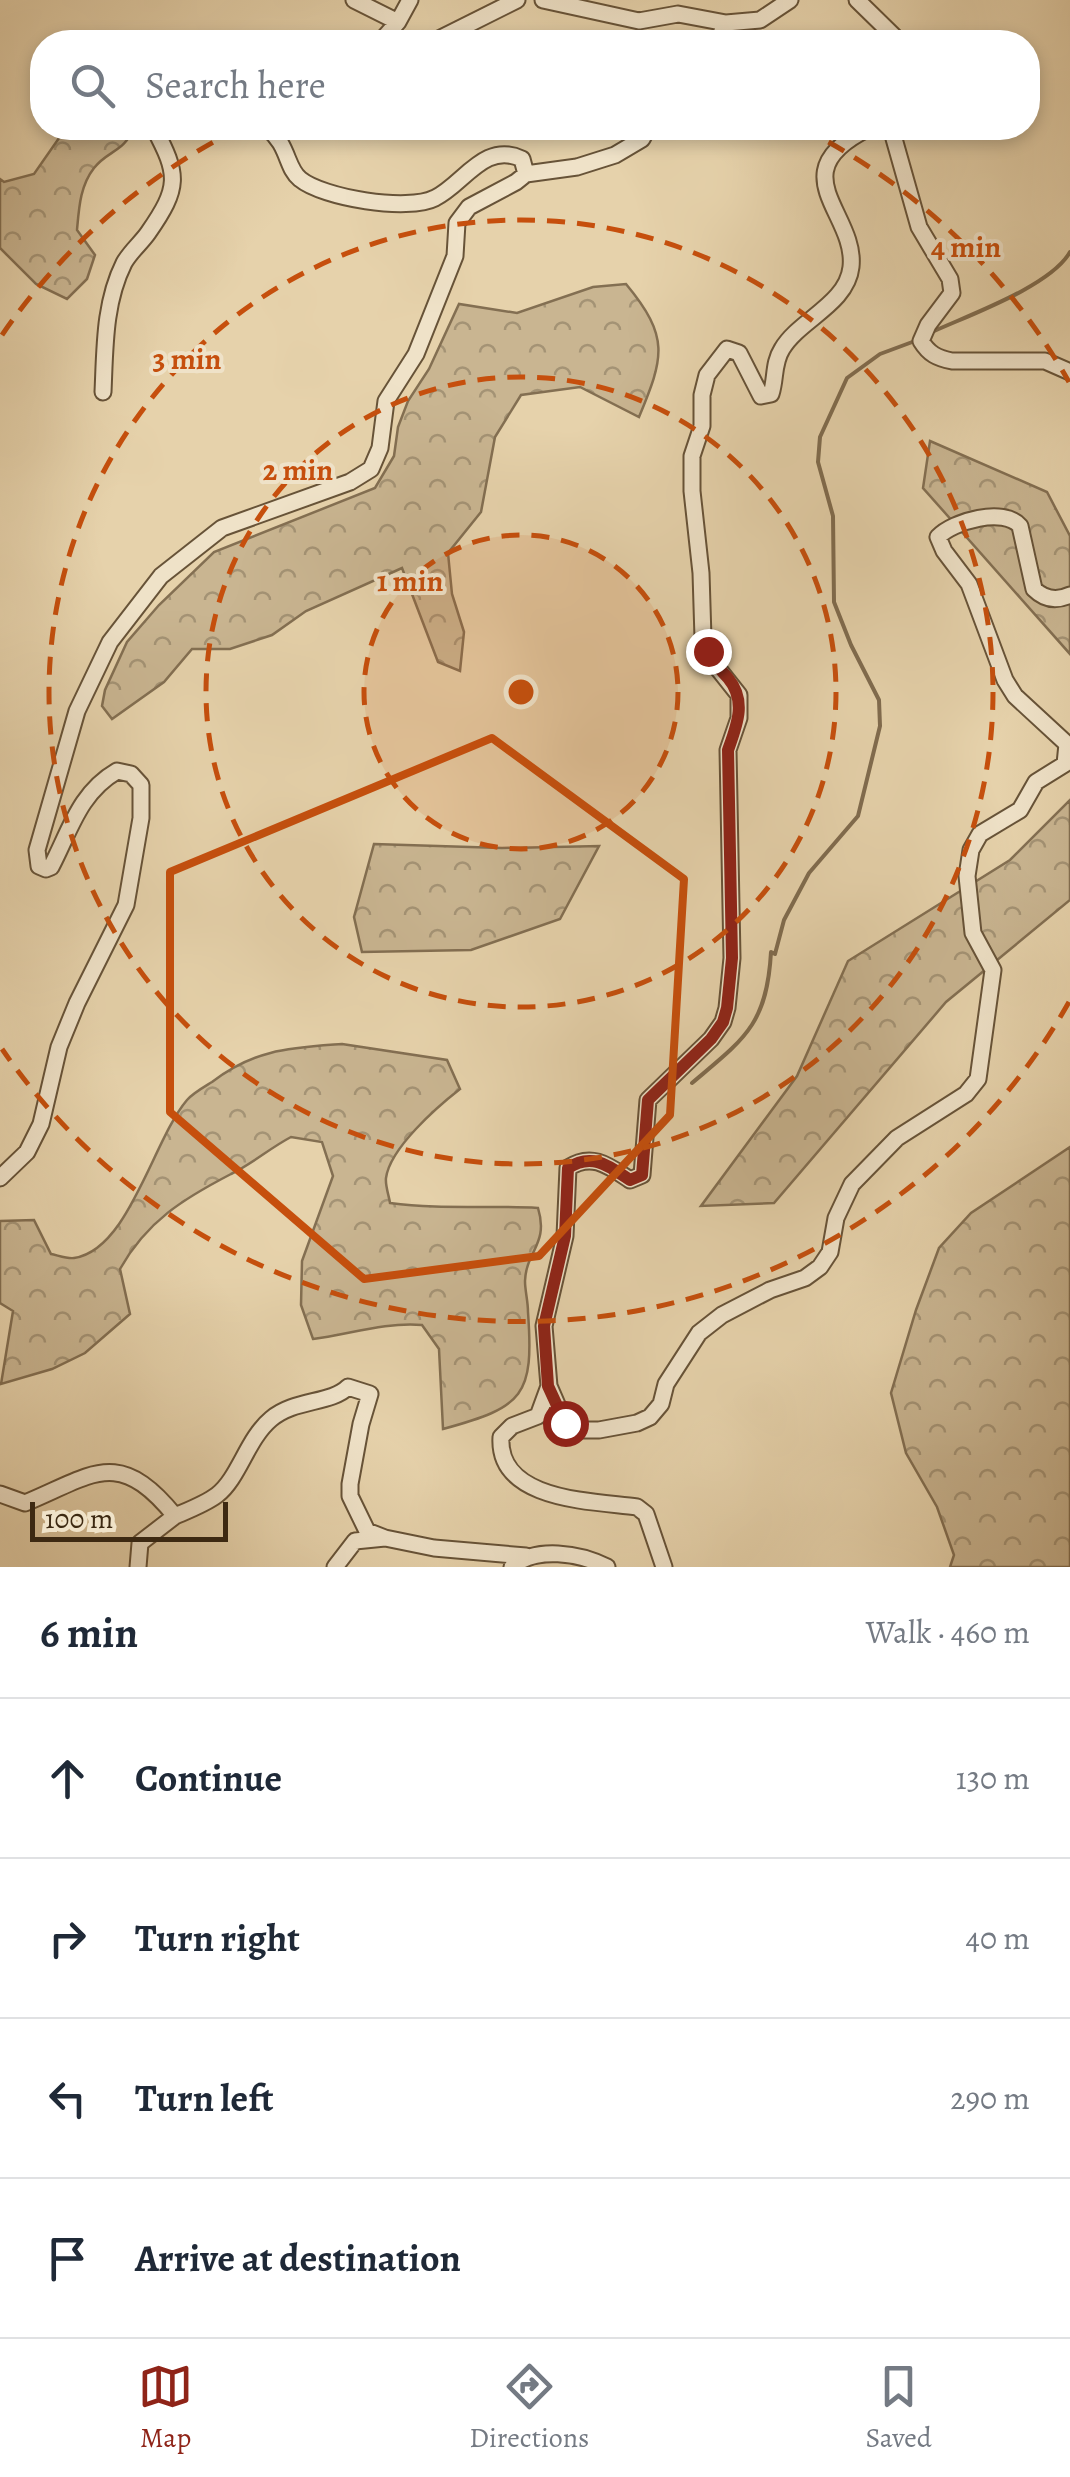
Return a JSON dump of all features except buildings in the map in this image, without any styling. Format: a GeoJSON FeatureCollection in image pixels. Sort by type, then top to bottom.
{"type":"FeatureCollection","features":[{"type":"Feature","properties":{"kind":"street"},"geometry":{"type":"LineString","coordinates":[[354,0],[384,30]]}},
{"type":"Feature","properties":{"kind":"street"},"geometry":{"type":"LineString","coordinates":[[393,30],[410,0]]}},
{"type":"Feature","properties":{"kind":"street"},"geometry":{"type":"LineString","coordinates":[[456,30],[517,0]]}},
{"type":"Feature","properties":{"kind":"street"},"geometry":{"type":"LineString","coordinates":[[543,0],[639,21],[678,14],[726,23],[760,20],[790,0]]}},
{"type":"Feature","properties":{"kind":"street"},"geometry":{"type":"LineString","coordinates":[[858,0],[888,30]]}},
{"type":"Feature","properties":{"kind":"street"},"geometry":{"type":"LineString","coordinates":[[723,30],[726,23]]}},
{"type":"Feature","properties":{"kind":"street"},"geometry":{"type":"LineString","coordinates":[[103,392],[106,324],[119,279],[125,262],[148,232],[173,184],[172,163],[160,140]]}},
{"type":"Feature","properties":{"kind":"street"},"geometry":{"type":"LineString","coordinates":[[278,140],[287,150],[296,176],[349,198],[394,204],[425,202],[436,198],[478,162],[505,154],[522,158],[526,174]]}},
{"type":"Feature","properties":{"kind":"street"},"geometry":{"type":"LineString","coordinates":[[0,1178],[27,1152],[41,1124],[59,1048],[126,905],[142,807],[141,785],[131,774],[117,771],[84,798],[51,867],[39,866],[37,850],[77,712],[110,642],[162,576],[222,528],[350,482],[371,469],[380,448],[386,402],[416,354],[455,256],[457,224],[468,207],[526,174],[577,167],[615,155],[640,140]]}},
{"type":"Feature","properties":{"kind":"street"},"geometry":{"type":"LineString","coordinates":[[849,140],[839,146],[825,177],[827,195],[848,242],[850,277],[823,310],[782,347],[771,394],[761,396],[740,353],[727,348],[707,375],[702,395],[702,426],[692,456],[703,638],[712,661],[738,695],[739,718],[728,750],[732,958],[727,1008],[711,1039],[648,1100],[642,1175],[630,1180],[594,1160],[579,1161],[568,1168],[565,1236],[544,1326],[548,1386],[565,1423],[577,1430],[599,1430],[650,1417],[661,1404],[666,1384],[698,1333],[722,1315],[770,1290],[805,1278],[820,1266],[830,1252],[836,1218],[852,1184],[897,1138],[966,1094],[978,1079],[993,970],[973,933],[967,876],[971,850],[980,834],[1020,810],[1036,782],[1066,764],[1068,744],[1016,696],[1005,680],[969,584],[938,537],[945,529],[968,522],[1000,516],[1014,519],[1020,526],[1034,589],[1040,596],[1054,600],[1070,595]]}},
{"type":"Feature","properties":{"kind":"street"},"geometry":{"type":"LineString","coordinates":[[894,140],[919,227],[950,279],[952,293],[921,341],[926,349],[938,358],[1045,361],[1070,372]]}},
{"type":"Feature","properties":{"kind":"street"},"geometry":{"type":"LineString","coordinates":[[138,1567],[140,1543],[175,1516],[219,1494],[271,1418],[315,1398],[339,1396],[348,1386],[370,1394],[361,1424],[350,1496],[367,1531],[448,1550],[578,1557],[606,1567]]}},
{"type":"Feature","properties":{"kind":"street"},"geometry":{"type":"LineString","coordinates":[[548,1386],[538,1416],[512,1426],[502,1437],[500,1452],[505,1466],[533,1486],[564,1498],[637,1507],[646,1514],[664,1567]]}},
{"type":"Feature","properties":{"kind":"street"},"geometry":{"type":"LineString","coordinates":[[0,1494],[25,1503],[86,1473],[122,1473],[158,1494],[175,1516]]}},
{"type":"Feature","properties":{"kind":"street"},"geometry":{"type":"LineString","coordinates":[[335,1567],[354,1541],[385,1538]]}},
{"type":"Feature","properties":{"kind":"street"},"geometry":{"type":"LineString","coordinates":[[512,1567],[526,1556]]}},
{"type":"Feature","properties":{"kind":"highlighted area"},"geometry":{"type":"Polygon","coordinates":[[[492,738],[684,879],[670,1115],[539,1256],[364,1279],[170,1112],[170,872],[492,738]]]}},
{"type":"Feature","properties":{"kind":"green space"},"geometry":{"type":"Polygon","coordinates":[[[58,140],[127,140],[99,162],[86,182],[77,230],[95,255],[87,279],[67,299],[36,284],[0,248],[0,179],[4,182],[34,174],[58,140]]]}},
{"type":"Feature","properties":{"kind":"green space"},"geometry":{"type":"Polygon","coordinates":[[[626,284],[650,319],[658,348],[654,378],[639,417],[580,387],[521,395],[495,437],[481,512],[448,553],[452,594],[464,632],[460,671],[438,662],[402,568],[306,611],[272,635],[230,649],[192,649],[164,682],[112,719],[102,706],[105,690],[127,642],[214,552],[375,488],[394,456],[398,427],[408,401],[429,369],[459,304],[517,313],[593,287],[626,284]]]}},
{"type":"Feature","properties":{"kind":"green space"},"geometry":{"type":"Polygon","coordinates":[[[930,441],[1047,492],[1070,536],[1070,654],[923,488],[930,441]]]}},
{"type":"Feature","properties":{"kind":"green space"},"geometry":{"type":"Polygon","coordinates":[[[1070,800],[1070,900],[946,1002],[774,1203],[701,1206],[797,1076],[848,961],[1010,860],[1070,800]]]}},
{"type":"Feature","properties":{"kind":"green space"},"geometry":{"type":"Polygon","coordinates":[[[374,844],[599,846],[560,919],[471,950],[362,952],[354,917],[374,844]]]}},
{"type":"Feature","properties":{"kind":"green space"},"geometry":{"type":"Polygon","coordinates":[[[342,1044],[447,1060],[460,1089],[428,1117],[396,1154],[386,1178],[390,1203],[538,1208],[541,1230],[525,1281],[529,1363],[518,1394],[491,1413],[443,1429],[439,1349],[422,1325],[381,1327],[313,1339],[301,1305],[302,1261],[333,1176],[322,1142],[291,1137],[182,1202],[154,1224],[120,1269],[130,1314],[85,1353],[52,1369],[1,1384],[13,1311],[0,1303],[0,1221],[34,1220],[51,1254],[74,1258],[93,1251],[125,1215],[175,1118],[192,1095],[258,1057],[289,1049],[342,1044]]]}},
{"type":"Feature","properties":{"kind":"green space"},"geometry":{"type":"Polygon","coordinates":[[[1070,1147],[1070,1567],[950,1567],[954,1555],[937,1507],[906,1453],[891,1393],[939,1248],[971,1213],[1070,1147]]]}},
{"type":"Feature","properties":{"kind":"waterway"},"geometry":{"type":"LineString","coordinates":[[932,332],[1028,288],[1060,265],[1070,252]]}},
{"type":"Feature","properties":{"kind":"waterway"},"geometry":{"type":"LineString","coordinates":[[692,1083],[750,1028],[764,997],[771,952],[775,954],[784,920],[809,873],[858,816],[880,726],[879,700],[834,602],[833,516],[818,462],[820,437],[847,378],[880,354],[915,341]]}},
{"type":"Feature","properties":{"kind":"route"},"geometry":{"type":"LineString","coordinates":[[565,1423],[548,1386],[544,1326],[565,1236],[568,1168],[579,1161],[594,1160],[630,1180],[642,1175],[648,1100],[711,1039],[727,1008],[732,958],[728,750],[739,718],[738,695],[708,651]]}}]}
